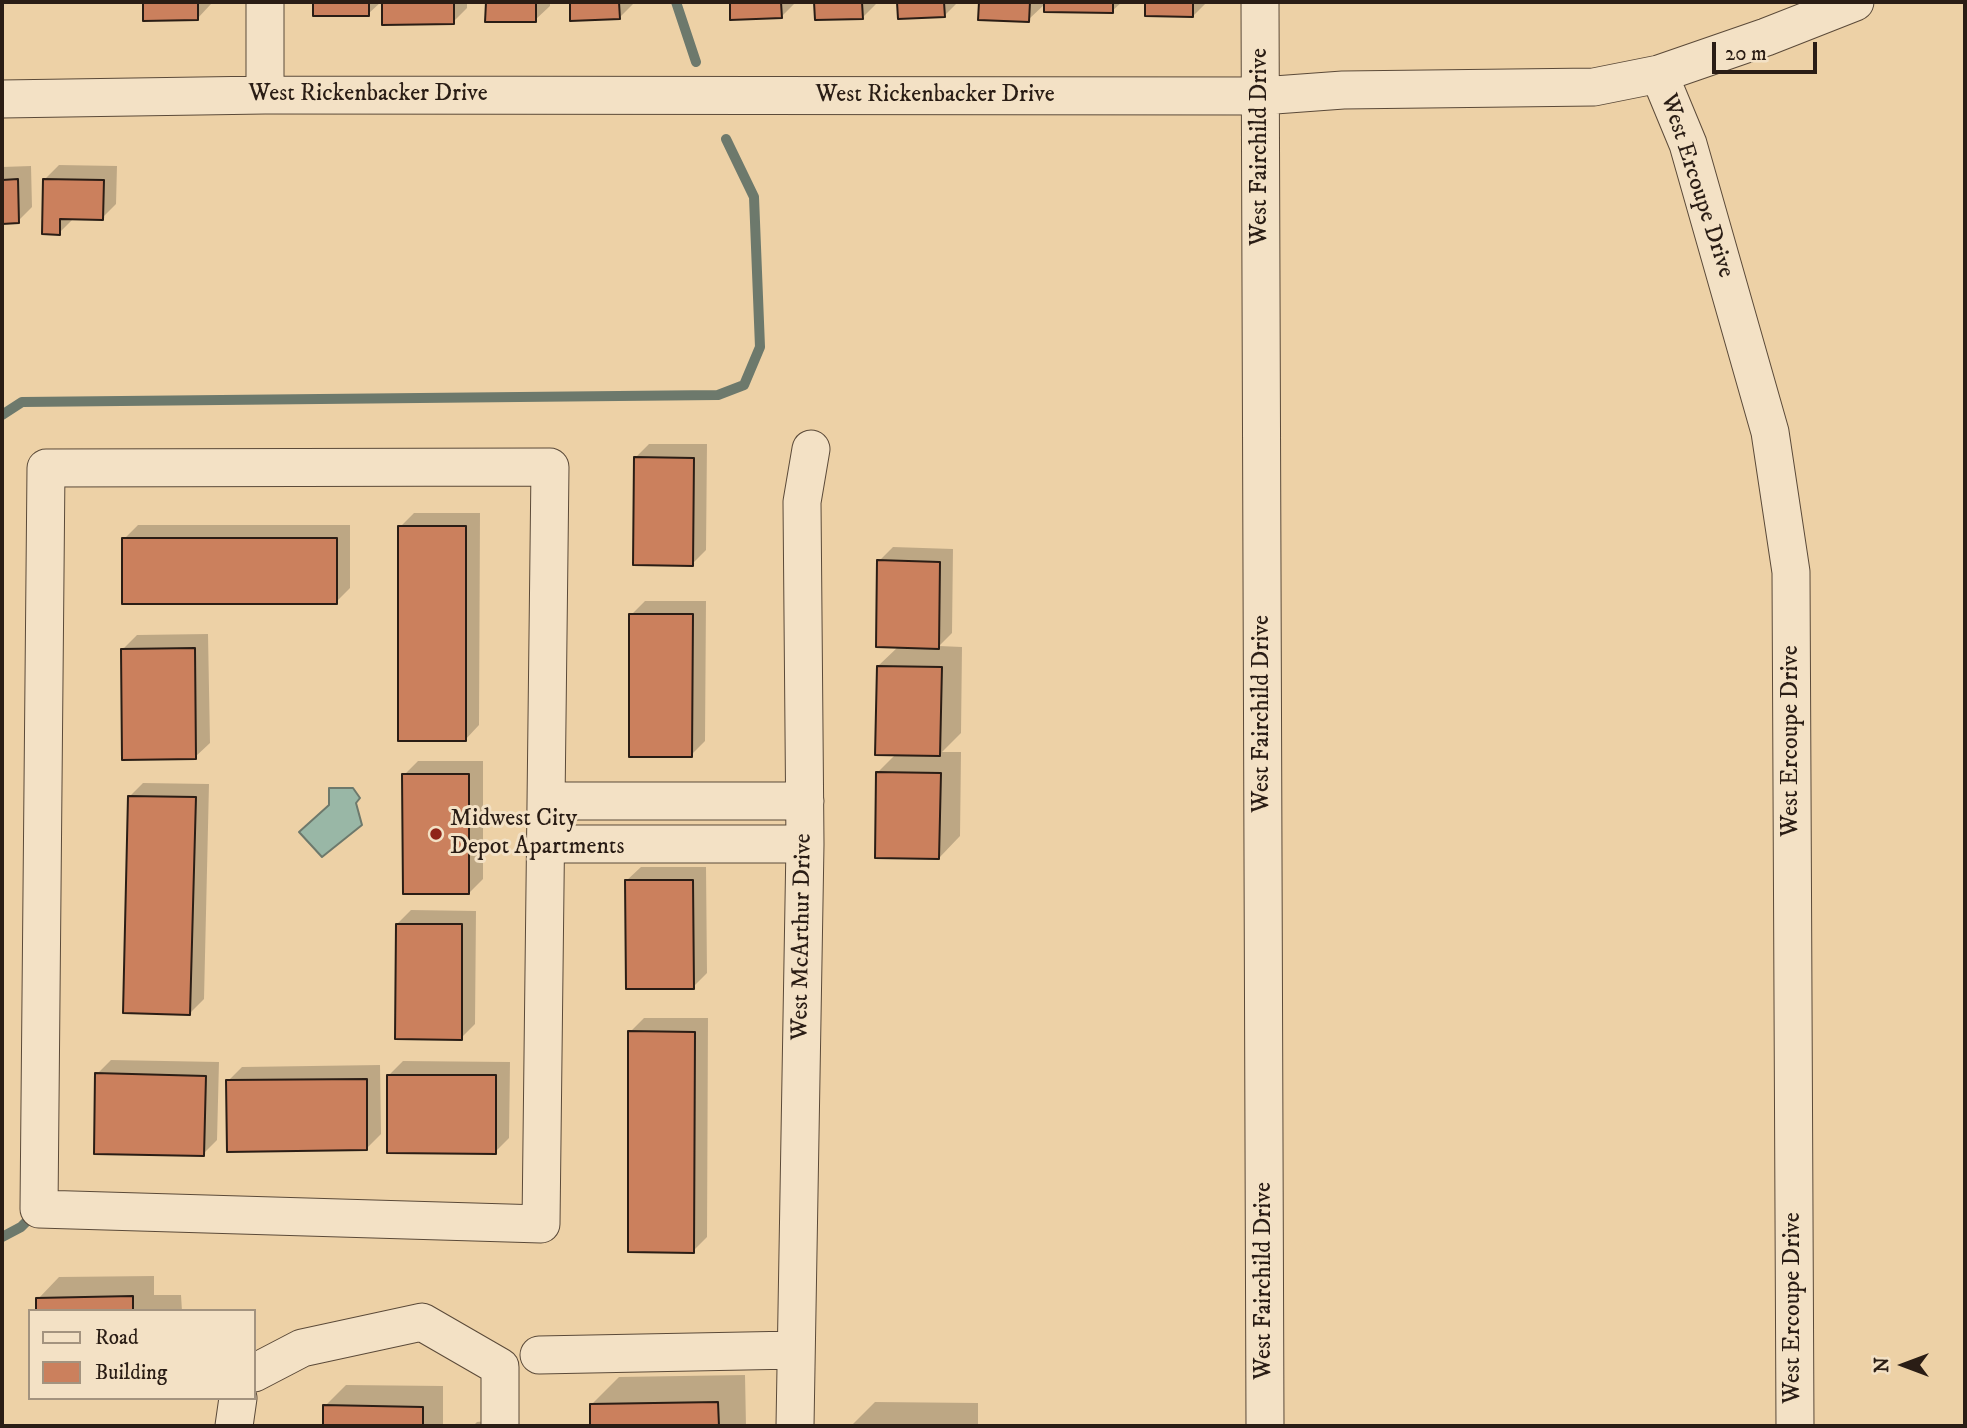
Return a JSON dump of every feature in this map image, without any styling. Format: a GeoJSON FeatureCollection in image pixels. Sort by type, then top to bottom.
{"type":"FeatureCollection","features":[{"type":"Feature","properties":{"kind":"street"},"geometry":{"type":"LineString","coordinates":[[265,2],[265,95]]}},
{"type":"Feature","properties":{"kind":"street","name":"West Fairchild Drive"},"geometry":{"type":"LineString","coordinates":[[1260,2],[1265,1426]]}},
{"type":"Feature","properties":{"kind":"street","name":"West Rickenbacker Drive"},"geometry":{"type":"LineString","coordinates":[[2,99],[265,95],[1261,96],[1343,90],[1594,86],[1659,74],[1766,37],[1855,2]]}},
{"type":"Feature","properties":{"kind":"street","name":"West Ercoupe Drive"},"geometry":{"type":"LineString","coordinates":[[1659,74],[1688,144],[1770,432],[1791,572],[1795,1426]]}},
{"type":"Feature","properties":{"kind":"street","name":"West McArthur Drive"},"geometry":{"type":"LineString","coordinates":[[795,1426],[805,844],[802,502],[811,449]]}},
{"type":"Feature","properties":{"kind":"street"},"geometry":{"type":"LineString","coordinates":[[550,467],[546,844],[541,1224],[38,1209],[46,468],[550,467]]}},
{"type":"Feature","properties":{"kind":"street"},"geometry":{"type":"LineString","coordinates":[[547,801],[805,801]]}},
{"type":"Feature","properties":{"kind":"street"},"geometry":{"type":"LineString","coordinates":[[546,844],[805,844]]}},
{"type":"Feature","properties":{"kind":"street"},"geometry":{"type":"LineString","coordinates":[[256,1372],[302,1348],[422,1322],[500,1367],[500,1426]]}},
{"type":"Feature","properties":{"kind":"street"},"geometry":{"type":"LineString","coordinates":[[538,1355],[796,1350]]}},
{"type":"Feature","properties":{"kind":"street"},"geometry":{"type":"LineString","coordinates":[[234,1426],[238,1400]]}},
{"type":"Feature","properties":{"kind":"shaded area"},"geometry":{"type":"Polygon","coordinates":[[[329,788],[353,788],[360,798],[356,803],[362,825],[322,857],[299,832],[329,805],[329,788]]]}},
{"type":"Feature","properties":{"kind":"building"},"geometry":{"type":"Polygon","coordinates":[[[143,2],[198,2],[198,20],[143,21],[143,2]]]}},
{"type":"Feature","properties":{"kind":"building"},"geometry":{"type":"Polygon","coordinates":[[[313,2],[369,2],[369,16],[313,16],[313,2]]]}},
{"type":"Feature","properties":{"kind":"building"},"geometry":{"type":"Polygon","coordinates":[[[382,2],[454,2],[454,24],[382,25],[382,2]]]}},
{"type":"Feature","properties":{"kind":"building"},"geometry":{"type":"Polygon","coordinates":[[[486,2],[536,2],[536,22],[485,22],[486,2]]]}},
{"type":"Feature","properties":{"kind":"building"},"geometry":{"type":"Polygon","coordinates":[[[570,2],[619,2],[620,19],[570,21],[570,2]]]}},
{"type":"Feature","properties":{"kind":"building"},"geometry":{"type":"Polygon","coordinates":[[[730,2],[781,2],[782,18],[730,20],[730,2]]]}},
{"type":"Feature","properties":{"kind":"building"},"geometry":{"type":"Polygon","coordinates":[[[814,2],[862,2],[863,19],[815,20],[814,2]]]}},
{"type":"Feature","properties":{"kind":"building"},"geometry":{"type":"Polygon","coordinates":[[[897,2],[944,2],[945,17],[898,19],[897,2]]]}},
{"type":"Feature","properties":{"kind":"building"},"geometry":{"type":"Polygon","coordinates":[[[979,2],[1030,2],[1029,22],[978,20],[979,2]]]}},
{"type":"Feature","properties":{"kind":"building"},"geometry":{"type":"Polygon","coordinates":[[[1044,2],[1113,2],[1113,13],[1044,12],[1044,2]]]}},
{"type":"Feature","properties":{"kind":"building"},"geometry":{"type":"Polygon","coordinates":[[[1145,2],[1193,2],[1193,17],[1145,16],[1145,2]]]}},
{"type":"Feature","properties":{"kind":"building"},"geometry":{"type":"Polygon","coordinates":[[[18,179],[19,223],[2,224],[2,180],[18,179]]]}},
{"type":"Feature","properties":{"kind":"building"},"geometry":{"type":"Polygon","coordinates":[[[43,179],[104,180],[103,220],[60,219],[60,235],[42,234],[43,179]]]}},
{"type":"Feature","properties":{"kind":"building"},"geometry":{"type":"Polygon","coordinates":[[[634,457],[694,458],[693,566],[633,565],[634,457]]]}},
{"type":"Feature","properties":{"kind":"building"},"geometry":{"type":"Polygon","coordinates":[[[398,526],[466,526],[466,741],[398,741],[398,526]]]}},
{"type":"Feature","properties":{"kind":"building"},"geometry":{"type":"Polygon","coordinates":[[[122,538],[337,538],[337,604],[122,604],[122,538]]]}},
{"type":"Feature","properties":{"kind":"building"},"geometry":{"type":"Polygon","coordinates":[[[877,560],[940,562],[939,649],[876,647],[877,560]]]}},
{"type":"Feature","properties":{"kind":"building"},"geometry":{"type":"Polygon","coordinates":[[[629,614],[693,614],[692,757],[629,757],[629,614]]]}},
{"type":"Feature","properties":{"kind":"building"},"geometry":{"type":"Polygon","coordinates":[[[195,648],[196,759],[122,760],[121,649],[195,648]]]}},
{"type":"Feature","properties":{"kind":"building"},"geometry":{"type":"Polygon","coordinates":[[[877,666],[942,667],[940,756],[875,755],[877,666]]]}},
{"type":"Feature","properties":{"kind":"building"},"geometry":{"type":"Polygon","coordinates":[[[876,772],[941,773],[939,859],[875,858],[876,772]]]}},
{"type":"Feature","properties":{"kind":"building","name":"Midwest City Depot Apartments"},"geometry":{"type":"Polygon","coordinates":[[[402,774],[469,774],[469,894],[403,894],[402,774]]]}},
{"type":"Feature","properties":{"kind":"building"},"geometry":{"type":"Polygon","coordinates":[[[128,796],[196,797],[190,1015],[123,1013],[128,796]]]}},
{"type":"Feature","properties":{"kind":"building"},"geometry":{"type":"Polygon","coordinates":[[[625,880],[693,880],[694,989],[626,989],[625,880]]]}},
{"type":"Feature","properties":{"kind":"building"},"geometry":{"type":"Polygon","coordinates":[[[396,924],[462,924],[462,1040],[395,1039],[396,924]]]}},
{"type":"Feature","properties":{"kind":"building"},"geometry":{"type":"Polygon","coordinates":[[[628,1031],[695,1032],[694,1253],[628,1252],[628,1031]]]}},
{"type":"Feature","properties":{"kind":"building"},"geometry":{"type":"Polygon","coordinates":[[[95,1073],[206,1076],[204,1156],[94,1154],[95,1073]]]}},
{"type":"Feature","properties":{"kind":"building"},"geometry":{"type":"Polygon","coordinates":[[[387,1075],[496,1075],[496,1154],[387,1153],[387,1075]]]}},
{"type":"Feature","properties":{"kind":"building"},"geometry":{"type":"Polygon","coordinates":[[[367,1079],[367,1150],[227,1152],[226,1080],[367,1079]]]}},
{"type":"Feature","properties":{"kind":"building"},"geometry":{"type":"Polygon","coordinates":[[[133,1296],[133,1309],[36,1309],[36,1298],[133,1296]]]}},
{"type":"Feature","properties":{"kind":"building"},"geometry":{"type":"Polygon","coordinates":[[[718,1402],[719,1426],[590,1426],[590,1404],[718,1402]]]}},
{"type":"Feature","properties":{"kind":"building"},"geometry":{"type":"Polygon","coordinates":[[[323,1405],[423,1407],[423,1426],[323,1426],[323,1405]]]}},
{"type":"Feature","properties":{"kind":"waterway"},"geometry":{"type":"LineString","coordinates":[[676,2],[696,62]]}},
{"type":"Feature","properties":{"kind":"waterway"},"geometry":{"type":"LineString","coordinates":[[2,415],[22,402],[718,395],[744,385],[760,347],[754,197],[726,139]]}},
{"type":"Feature","properties":{"kind":"waterway"},"geometry":{"type":"LineString","coordinates":[[2,1237],[21,1227],[37,1211]]}},
{"type":"Feature","properties":{"kind":"place","name":"Midwest City Depot Apartments"},"geometry":{"type":"Point","coordinates":[436,834]}}]}
